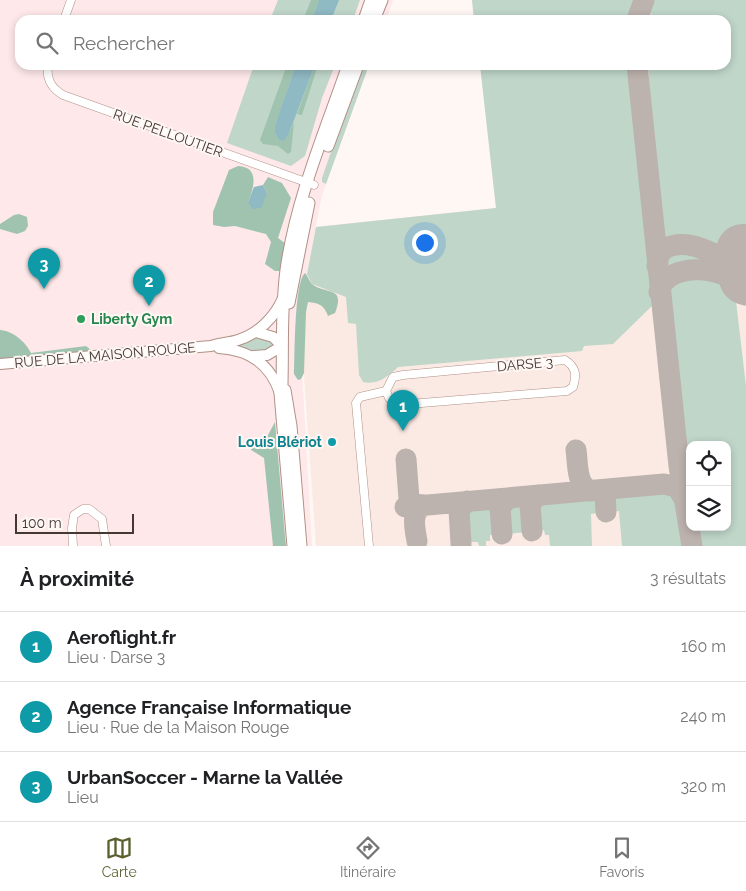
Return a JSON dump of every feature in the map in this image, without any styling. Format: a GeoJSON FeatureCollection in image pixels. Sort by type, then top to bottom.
{"type":"FeatureCollection","features":[{"type":"Feature","properties":{"kind":"main road"},"geometry":{"type":"LineString","coordinates":[[366,15],[371,0]]}},
{"type":"Feature","properties":{"kind":"main road"},"geometry":{"type":"LineString","coordinates":[[376,15],[382,0]]}},
{"type":"Feature","properties":{"kind":"main road"},"geometry":{"type":"LineString","coordinates":[[293,546],[281,388],[284,302],[289,302],[311,184],[346,70]]}},
{"type":"Feature","properties":{"kind":"main road"},"geometry":{"type":"LineString","coordinates":[[311,184],[356,70]]}},
{"type":"Feature","properties":{"kind":"main road"},"geometry":{"type":"LineString","coordinates":[[281,388],[288,398],[301,546]]}},
{"type":"Feature","properties":{"kind":"street"},"geometry":{"type":"LineString","coordinates":[[66,15],[71,0]]}},
{"type":"Feature","properties":{"kind":"street","name":"RUE PELLOUTIER"},"geometry":{"type":"LineString","coordinates":[[49,70],[50,84],[63,95],[311,184]]}},
{"type":"Feature","properties":{"kind":"street"},"geometry":{"type":"LineString","coordinates":[[211,346],[238,340],[256,332],[284,302]]}},
{"type":"Feature","properties":{"kind":"street"},"geometry":{"type":"LineString","coordinates":[[253,356],[267,354],[282,346],[273,337],[256,332]]}},
{"type":"Feature","properties":{"kind":"street"},"geometry":{"type":"LineString","coordinates":[[211,346],[238,350],[253,356],[281,388]]}},
{"type":"Feature","properties":{"kind":"street","name":"RUE DE LA MAISON ROUGE"},"geometry":{"type":"LineString","coordinates":[[0,364],[211,346]]}},
{"type":"Feature","properties":{"kind":"street","name":"DARSE 3"},"geometry":{"type":"LineString","coordinates":[[565,360],[573,365],[576,372],[573,387],[567,391],[397,405],[389,398],[386,391],[393,377],[403,375],[565,360]]}},
{"type":"Feature","properties":{"kind":"street"},"geometry":{"type":"LineString","coordinates":[[369,546],[356,403],[360,396],[386,391]]}},
{"type":"Feature","properties":{"kind":"street"},"geometry":{"type":"LineString","coordinates":[[73,546],[72,528],[74,515],[83,509],[89,509],[102,519],[106,546]]}},
{"type":"Feature","properties":{"kind":"shaded area"},"geometry":{"type":"Polygon","coordinates":[[[0,0],[393,0],[388,15],[15,15],[15,70],[367,70],[322,195],[308,266],[300,337],[312,546],[0,546],[0,0]]]}},
{"type":"Feature","properties":{"kind":"shaded area"},"geometry":{"type":"Polygon","coordinates":[[[472,0],[746,0],[746,546],[316,546],[301,336],[308,266],[316,227],[496,208],[481,70],[731,70],[731,15],[474,15],[472,0]]]}},
{"type":"Feature","properties":{"kind":"green space"},"geometry":{"type":"Polygon","coordinates":[[[278,0],[360,0],[355,15],[272,15],[278,0]]]}},
{"type":"Feature","properties":{"kind":"green space"},"geometry":{"type":"Polygon","coordinates":[[[311,0],[319,0],[314,15],[305,15],[311,0]]]}},
{"type":"Feature","properties":{"kind":"green space"},"geometry":{"type":"Polygon","coordinates":[[[472,0],[633,0],[628,15],[474,15],[472,0]]]}},
{"type":"Feature","properties":{"kind":"green space"},"geometry":{"type":"Polygon","coordinates":[[[654,0],[746,0],[746,250],[721,252],[687,240],[659,242],[648,70],[731,70],[731,15],[650,15],[654,0]]]}},
{"type":"Feature","properties":{"kind":"green space"},"geometry":{"type":"Polygon","coordinates":[[[252,70],[333,70],[322,98],[305,156],[291,166],[227,143],[252,70]]]}},
{"type":"Feature","properties":{"kind":"green space"},"geometry":{"type":"Polygon","coordinates":[[[285,70],[294,70],[275,125],[275,133],[279,140],[289,133],[294,122],[291,152],[288,154],[278,146],[263,144],[260,140],[285,70]]]}},
{"type":"Feature","properties":{"kind":"green space"},"geometry":{"type":"Polygon","coordinates":[[[313,70],[316,70],[302,115],[297,114],[313,70]]]}},
{"type":"Feature","properties":{"kind":"green space"},"geometry":{"type":"Polygon","coordinates":[[[359,70],[367,70],[326,184],[322,182],[359,70]]]}},
{"type":"Feature","properties":{"kind":"green space"},"geometry":{"type":"Polygon","coordinates":[[[481,70],[629,70],[656,302],[613,344],[584,346],[582,351],[398,367],[378,381],[363,382],[359,375],[356,324],[348,323],[346,297],[312,284],[307,274],[316,227],[496,208],[481,70]]]}},
{"type":"Feature","properties":{"kind":"green space"},"geometry":{"type":"Polygon","coordinates":[[[238,166],[250,170],[254,179],[248,202],[267,193],[263,185],[268,177],[282,183],[291,198],[278,238],[286,244],[282,271],[275,271],[265,264],[271,242],[266,234],[235,226],[213,225],[213,212],[229,170],[238,166]]]}},
{"type":"Feature","properties":{"kind":"green space"},"geometry":{"type":"Polygon","coordinates":[[[19,214],[27,217],[28,226],[25,231],[17,234],[0,229],[0,224],[19,214]]]}},
{"type":"Feature","properties":{"kind":"green space"},"geometry":{"type":"Polygon","coordinates":[[[691,250],[712,258],[723,265],[675,268],[665,264],[665,256],[672,251],[691,250]]]}},
{"type":"Feature","properties":{"kind":"green space"},"geometry":{"type":"Polygon","coordinates":[[[305,273],[312,284],[336,294],[338,304],[335,313],[328,316],[321,305],[308,302],[304,373],[301,379],[298,380],[294,374],[297,304],[301,279],[305,273]]]}},
{"type":"Feature","properties":{"kind":"green space"},"geometry":{"type":"Polygon","coordinates":[[[715,276],[728,283],[736,301],[746,386],[746,546],[696,546],[694,531],[731,531],[731,441],[686,441],[686,476],[664,297],[670,284],[675,280],[687,277],[715,276]]]}},
{"type":"Feature","properties":{"kind":"green space"},"geometry":{"type":"Polygon","coordinates":[[[0,330],[10,332],[26,345],[31,353],[86,346],[91,350],[89,353],[0,360],[0,330]]]}},
{"type":"Feature","properties":{"kind":"green space"},"geometry":{"type":"Polygon","coordinates":[[[257,336],[273,341],[274,346],[264,351],[259,351],[235,346],[257,336]]]}},
{"type":"Feature","properties":{"kind":"green space"},"geometry":{"type":"Polygon","coordinates":[[[275,422],[286,546],[273,546],[264,458],[251,450],[253,445],[268,435],[275,422]]]}},
{"type":"Feature","properties":{"kind":"green space"},"geometry":{"type":"Polygon","coordinates":[[[667,490],[674,491],[679,497],[687,546],[622,546],[619,511],[610,512],[609,496],[667,490]]]}},
{"type":"Feature","properties":{"kind":"green space"},"geometry":{"type":"Polygon","coordinates":[[[596,497],[600,500],[599,513],[591,514],[592,546],[550,546],[549,535],[545,535],[544,530],[538,531],[535,502],[596,497]]]}},
{"type":"Feature","properties":{"kind":"green space"},"geometry":{"type":"Polygon","coordinates":[[[523,503],[526,532],[508,534],[505,505],[523,503]]]}},
{"type":"Feature","properties":{"kind":"green space"},"geometry":{"type":"Polygon","coordinates":[[[493,506],[496,534],[490,535],[490,541],[486,541],[486,546],[479,546],[478,542],[466,542],[463,538],[462,510],[493,506]]]}},
{"type":"Feature","properties":{"kind":"water"},"geometry":{"type":"Polygon","coordinates":[[[319,0],[339,0],[333,15],[314,15],[319,0]]]}},
{"type":"Feature","properties":{"kind":"water"},"geometry":{"type":"Polygon","coordinates":[[[294,70],[313,70],[289,133],[284,141],[279,140],[275,133],[275,125],[294,70]]]}},
{"type":"Feature","properties":{"kind":"water"},"geometry":{"type":"Polygon","coordinates":[[[263,185],[267,193],[261,208],[252,209],[248,202],[254,187],[263,185]]]}},
{"type":"Feature","properties":{"kind":"taxiway"},"geometry":{"type":"LineString","coordinates":[[639,15],[644,0]]}},
{"type":"Feature","properties":{"kind":"taxiway"},"geometry":{"type":"LineString","coordinates":[[638,70],[679,466],[692,546]]}},
{"type":"Feature","properties":{"kind":"taxiway"},"geometry":{"type":"LineString","coordinates":[[657,266],[659,255],[664,249],[674,245],[685,245],[706,250],[745,269]]}},
{"type":"Feature","properties":{"kind":"taxiway"},"geometry":{"type":"LineString","coordinates":[[659,292],[665,281],[674,274],[701,270],[715,272],[728,277],[739,285],[746,295]]}},
{"type":"Feature","properties":{"kind":"taxiway"},"geometry":{"type":"LineString","coordinates":[[576,450],[580,479],[586,488],[591,491]]}},
{"type":"Feature","properties":{"kind":"taxiway"},"geometry":{"type":"LineString","coordinates":[[406,459],[409,499],[413,504],[424,505]]}},
{"type":"Feature","properties":{"kind":"taxiway"},"geometry":{"type":"LineString","coordinates":[[405,507],[664,484],[677,487],[683,497]]}},
{"type":"Feature","properties":{"kind":"taxiway"},"geometry":{"type":"LineString","coordinates":[[606,512],[605,494],[610,489]]}},
{"type":"Feature","properties":{"kind":"taxiway"},"geometry":{"type":"LineString","coordinates":[[532,531],[530,504],[538,495]]}},
{"type":"Feature","properties":{"kind":"taxiway"},"geometry":{"type":"LineString","coordinates":[[502,534],[500,507],[509,498]]}},
{"type":"Feature","properties":{"kind":"taxiway"},"geometry":{"type":"LineString","coordinates":[[461,544],[459,510],[467,501]]}},
{"type":"Feature","properties":{"kind":"taxiway"},"geometry":{"type":"LineString","coordinates":[[417,541],[414,521],[417,512],[424,505]]}},
{"type":"Feature","properties":{"kind":"runway"},"geometry":{"type":"LineString","coordinates":[[743,251],[746,278]]}},
{"type":"Feature","properties":{"kind":"place","name":"UrbanSoccer - Marne la Vallée"},"geometry":{"type":"Point","coordinates":[44,289]}},
{"type":"Feature","properties":{"kind":"place","name":"Agence Française Informatique"},"geometry":{"type":"Point","coordinates":[149,306]}},
{"type":"Feature","properties":{"kind":"place","name":"Liberty Gym"},"geometry":{"type":"Point","coordinates":[81,319]}},
{"type":"Feature","properties":{"kind":"place","name":"Aeroflight.fr"},"geometry":{"type":"Point","coordinates":[403,431]}},
{"type":"Feature","properties":{"kind":"place","name":"Louis Blériot"},"geometry":{"type":"Point","coordinates":[332,442]}}]}
